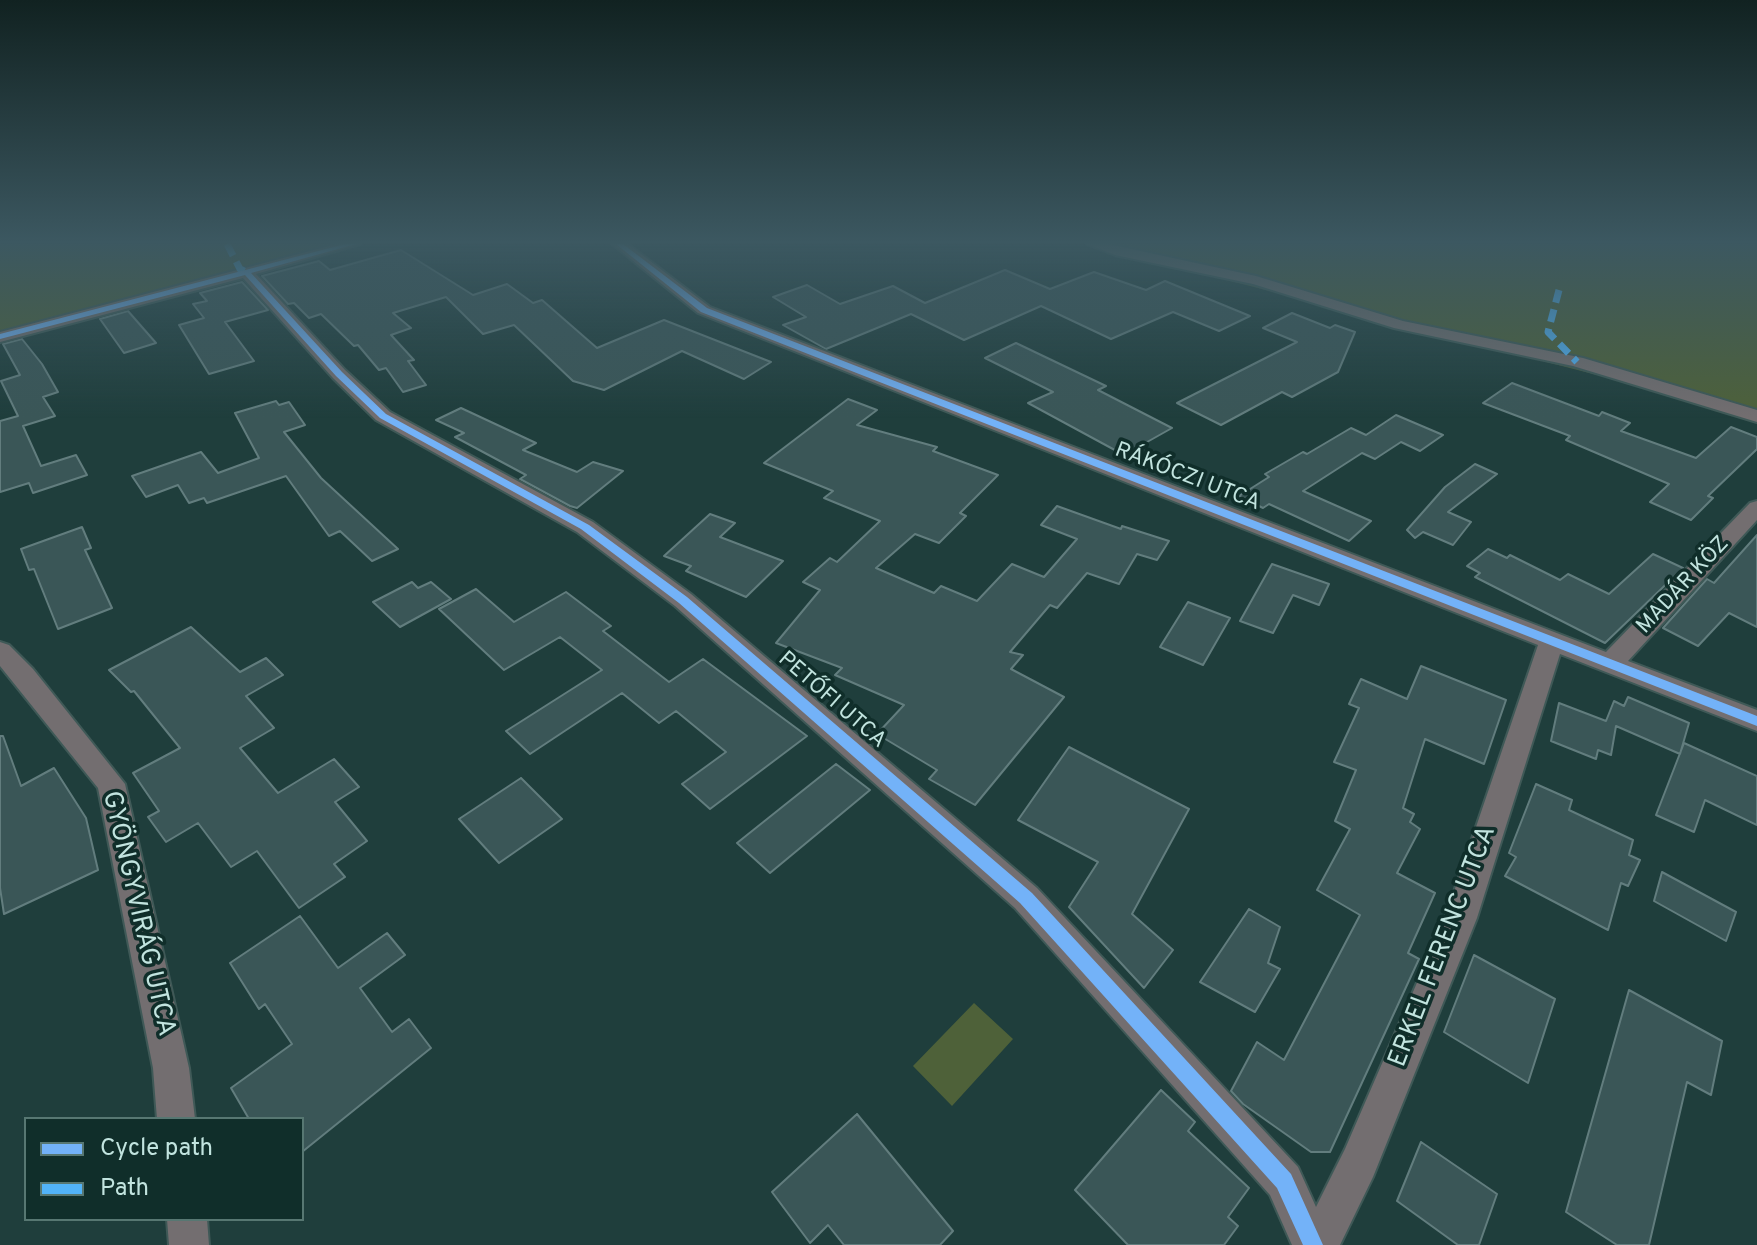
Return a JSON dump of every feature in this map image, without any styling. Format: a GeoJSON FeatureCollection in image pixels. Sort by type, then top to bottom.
{"type":"FeatureCollection","features":[{"type":"Feature","properties":{"kind":"street"},"geometry":{"type":"LineString","coordinates":[[0,337],[132,302]]}},
{"type":"Feature","properties":{"kind":"street","name":"PETŐFI UTCA"},"geometry":{"type":"LineString","coordinates":[[273,302],[339,374],[383,416],[585,527],[671,590],[1026,898],[1284,1181],[1316,1245]]}},
{"type":"Feature","properties":{"kind":"street","name":"RÁKÓCZI UTCA"},"geometry":{"type":"LineString","coordinates":[[694,302],[704,310],[1757,721]]}},
{"type":"Feature","properties":{"kind":"street"},"geometry":{"type":"LineString","coordinates":[[1325,302],[1381,320],[1577,362],[1757,416]]}},
{"type":"Feature","properties":{"kind":"street","name":"MADÁR KÖZ"},"geometry":{"type":"LineString","coordinates":[[1610,664],[1757,507]]}},
{"type":"Feature","properties":{"kind":"street","name":"ERKEL FERENC UTCA"},"geometry":{"type":"LineString","coordinates":[[1316,1245],[1359,1163],[1461,918],[1551,642]]}},
{"type":"Feature","properties":{"kind":"street","name":"GYÖNGYVIRÁG UTCA"},"geometry":{"type":"LineString","coordinates":[[0,651],[24,675],[111,784],[171,1068],[176,1117]]}},
{"type":"Feature","properties":{"kind":"street"},"geometry":{"type":"LineString","coordinates":[[187,1221],[189,1245]]}},
{"type":"Feature","properties":{"kind":"green space"},"geometry":{"type":"Polygon","coordinates":[[[0,302],[132,302],[0,337],[0,302]]]}},
{"type":"Feature","properties":{"kind":"green space"},"geometry":{"type":"Polygon","coordinates":[[[1313,302],[1757,302],[1757,416],[1313,302]]]}},
{"type":"Feature","properties":{"kind":"green space"},"geometry":{"type":"Polygon","coordinates":[[[974,1003],[1013,1039],[952,1106],[913,1066],[974,1003]]]}},
{"type":"Feature","properties":{"kind":"building"},"geometry":{"type":"Polygon","coordinates":[[[261,302],[268,310],[225,322],[254,361],[209,374],[179,325],[204,318],[193,304],[261,302]]]}},
{"type":"Feature","properties":{"kind":"building"},"geometry":{"type":"Polygon","coordinates":[[[286,302],[429,302],[393,313],[411,328],[391,335],[414,360],[408,361],[426,385],[403,392],[386,368],[379,370],[358,345],[354,346],[321,314],[309,318],[294,303],[286,302]]]}},
{"type":"Feature","properties":{"kind":"building"},"geometry":{"type":"Polygon","coordinates":[[[451,302],[544,302],[597,348],[664,320],[771,362],[744,379],[682,351],[604,390],[573,381],[514,325],[483,334],[451,302]]]}},
{"type":"Feature","properties":{"kind":"building"},"geometry":{"type":"Polygon","coordinates":[[[781,302],[1216,302],[1250,316],[1219,331],[1173,312],[1111,339],[1041,306],[964,340],[911,314],[826,349],[783,325],[806,317],[781,302]]]}},
{"type":"Feature","properties":{"kind":"building"},"geometry":{"type":"Polygon","coordinates":[[[128,311],[156,343],[124,353],[100,319],[128,311]]]}},
{"type":"Feature","properties":{"kind":"building"},"geometry":{"type":"Polygon","coordinates":[[[1292,313],[1330,328],[1335,325],[1355,332],[1338,372],[1292,397],[1282,392],[1221,425],[1177,403],[1297,342],[1263,328],[1292,313]]]}},
{"type":"Feature","properties":{"kind":"building"},"geometry":{"type":"Polygon","coordinates":[[[22,339],[42,364],[58,392],[43,397],[55,416],[23,426],[41,466],[76,455],[87,475],[33,493],[29,483],[0,492],[0,421],[18,416],[1,381],[20,375],[3,344],[22,339]]]}},
{"type":"Feature","properties":{"kind":"building"},"geometry":{"type":"Polygon","coordinates":[[[1016,343],[1106,386],[1098,390],[1172,428],[1124,455],[1028,403],[1053,392],[985,358],[1016,343]]]}},
{"type":"Feature","properties":{"kind":"building"},"geometry":{"type":"Polygon","coordinates":[[[1512,383],[1599,416],[1602,412],[1630,423],[1621,431],[1696,458],[1731,427],[1757,437],[1757,449],[1708,496],[1713,498],[1691,520],[1650,502],[1669,484],[1566,440],[1570,436],[1483,403],[1512,383]]]}},
{"type":"Feature","properties":{"kind":"building"},"geometry":{"type":"Polygon","coordinates":[[[848,399],[877,410],[857,425],[937,447],[933,451],[998,475],[960,513],[966,516],[939,543],[915,534],[876,568],[934,593],[941,586],[977,601],[1012,564],[1044,577],[1077,539],[1041,525],[1057,506],[1121,529],[1122,526],[1169,541],[1157,560],[1137,554],[1119,584],[1087,573],[1057,608],[1050,605],[1010,652],[1023,655],[1011,669],[1064,697],[975,805],[929,779],[937,770],[877,734],[904,705],[835,675],[842,668],[776,643],[820,590],[803,582],[830,558],[837,562],[880,521],[824,498],[833,491],[764,463],[848,399]]]}},
{"type":"Feature","properties":{"kind":"building"},"geometry":{"type":"Polygon","coordinates":[[[276,401],[279,405],[289,402],[305,425],[284,432],[321,478],[398,549],[372,561],[340,531],[329,536],[286,476],[207,503],[204,498],[189,503],[178,485],[146,497],[132,476],[201,452],[218,473],[259,458],[235,413],[276,401]]]}},
{"type":"Feature","properties":{"kind":"building"},"geometry":{"type":"Polygon","coordinates":[[[461,408],[536,443],[523,450],[577,472],[593,462],[623,471],[577,508],[570,506],[520,479],[526,475],[455,437],[464,433],[436,420],[461,408]]]}},
{"type":"Feature","properties":{"kind":"building"},"geometry":{"type":"Polygon","coordinates":[[[1396,415],[1443,435],[1420,451],[1401,442],[1375,459],[1362,453],[1303,491],[1371,521],[1349,541],[1269,504],[1263,508],[1239,496],[1269,477],[1265,474],[1303,452],[1307,454],[1351,428],[1366,435],[1396,415]]]}},
{"type":"Feature","properties":{"kind":"building"},"geometry":{"type":"Polygon","coordinates":[[[1475,464],[1497,474],[1448,512],[1471,522],[1453,545],[1423,532],[1415,538],[1407,530],[1445,487],[1475,464]]]}},
{"type":"Feature","properties":{"kind":"building"},"geometry":{"type":"Polygon","coordinates":[[[710,514],[735,523],[720,537],[783,561],[746,597],[686,571],[691,566],[664,556],[710,514]]]}},
{"type":"Feature","properties":{"kind":"building"},"geometry":{"type":"Polygon","coordinates":[[[82,527],[91,548],[85,550],[112,608],[58,629],[34,569],[29,570],[21,549],[82,527]]]}},
{"type":"Feature","properties":{"kind":"building"},"geometry":{"type":"Polygon","coordinates":[[[1757,535],[1757,627],[1729,613],[1698,646],[1663,628],[1707,579],[1714,583],[1757,535]]]}},
{"type":"Feature","properties":{"kind":"building"},"geometry":{"type":"Polygon","coordinates":[[[1488,549],[1507,558],[1510,555],[1560,580],[1568,574],[1609,594],[1653,554],[1683,568],[1605,643],[1475,577],[1480,573],[1467,566],[1488,549]]]}},
{"type":"Feature","properties":{"kind":"building"},"geometry":{"type":"Polygon","coordinates":[[[1272,564],[1329,584],[1319,605],[1293,595],[1273,633],[1240,621],[1272,564]]]}},
{"type":"Feature","properties":{"kind":"building"},"geometry":{"type":"Polygon","coordinates":[[[412,582],[418,588],[431,582],[451,599],[400,627],[373,602],[412,582]]]}},
{"type":"Feature","properties":{"kind":"building"},"geometry":{"type":"Polygon","coordinates":[[[476,589],[514,622],[566,592],[611,626],[603,631],[669,682],[703,659],[807,736],[710,809],[682,784],[726,752],[676,711],[659,723],[622,693],[530,754],[506,731],[602,670],[560,637],[504,670],[439,609],[476,589]]]}},
{"type":"Feature","properties":{"kind":"building"},"geometry":{"type":"Polygon","coordinates":[[[1188,602],[1230,618],[1203,665],[1160,647],[1188,602]]]}},
{"type":"Feature","properties":{"kind":"building"},"geometry":{"type":"Polygon","coordinates":[[[191,627],[240,672],[266,658],[283,675],[246,696],[274,728],[240,748],[278,793],[334,759],[359,787],[335,802],[367,841],[334,864],[345,877],[299,908],[257,851],[231,867],[198,823],[166,842],[148,817],[159,811],[133,773],[180,748],[134,691],[131,692],[109,670],[191,627]]]}},
{"type":"Feature","properties":{"kind":"building"},"geometry":{"type":"Polygon","coordinates":[[[1421,666],[1506,700],[1484,764],[1425,739],[1403,808],[1414,814],[1410,822],[1420,829],[1397,873],[1435,893],[1408,953],[1419,959],[1330,1152],[1311,1152],[1243,1104],[1231,1091],[1257,1042],[1284,1060],[1360,915],[1317,890],[1350,829],[1335,821],[1356,770],[1334,762],[1359,708],[1349,704],[1361,679],[1407,699],[1421,666]]]}},
{"type":"Feature","properties":{"kind":"building"},"geometry":{"type":"Polygon","coordinates":[[[1628,697],[1689,723],[1680,754],[1616,726],[1611,755],[1598,750],[1596,759],[1551,741],[1559,703],[1606,721],[1614,701],[1624,706],[1628,697]]]}},
{"type":"Feature","properties":{"kind":"building"},"geometry":{"type":"Polygon","coordinates":[[[0,736],[3,736],[21,786],[54,768],[86,818],[98,870],[4,914],[0,888],[0,736]]]}},
{"type":"Feature","properties":{"kind":"building"},"geometry":{"type":"Polygon","coordinates":[[[1684,743],[1757,776],[1757,825],[1705,800],[1694,832],[1656,815],[1684,743]]]}},
{"type":"Feature","properties":{"kind":"building"},"geometry":{"type":"Polygon","coordinates":[[[1069,747],[1189,809],[1132,914],[1173,950],[1144,988],[1069,907],[1098,862],[1018,820],[1069,747]]]}},
{"type":"Feature","properties":{"kind":"building"},"geometry":{"type":"Polygon","coordinates":[[[836,764],[870,790],[770,873],[737,843],[836,764]]]}},
{"type":"Feature","properties":{"kind":"building"},"geometry":{"type":"Polygon","coordinates":[[[521,778],[562,819],[499,863],[459,819],[521,778]]]}},
{"type":"Feature","properties":{"kind":"building"},"geometry":{"type":"Polygon","coordinates":[[[1536,784],[1572,800],[1569,810],[1633,840],[1629,855],[1640,860],[1628,886],[1621,883],[1608,930],[1505,876],[1516,857],[1509,853],[1536,784]]]}},
{"type":"Feature","properties":{"kind":"building"},"geometry":{"type":"Polygon","coordinates":[[[1662,872],[1736,912],[1726,941],[1654,901],[1662,872]]]}},
{"type":"Feature","properties":{"kind":"building"},"geometry":{"type":"Polygon","coordinates":[[[1249,909],[1280,927],[1268,963],[1280,969],[1255,1012],[1200,982],[1249,909]]]}},
{"type":"Feature","properties":{"kind":"building"},"geometry":{"type":"Polygon","coordinates":[[[300,916],[338,968],[387,933],[405,955],[360,988],[392,1032],[409,1019],[431,1048],[304,1150],[304,1117],[248,1117],[231,1088],[292,1044],[265,1004],[259,1009],[230,963],[300,916]]]}},
{"type":"Feature","properties":{"kind":"building"},"geometry":{"type":"Polygon","coordinates":[[[1474,955],[1555,999],[1528,1083],[1444,1032],[1474,955]]]}},
{"type":"Feature","properties":{"kind":"building"},"geometry":{"type":"Polygon","coordinates":[[[1629,990],[1722,1041],[1711,1095],[1687,1082],[1649,1245],[1617,1245],[1566,1212],[1629,990]]]}},
{"type":"Feature","properties":{"kind":"building"},"geometry":{"type":"Polygon","coordinates":[[[1161,1090],[1195,1122],[1188,1131],[1249,1188],[1228,1217],[1238,1226],[1224,1245],[1128,1245],[1075,1190],[1161,1090]]]}},
{"type":"Feature","properties":{"kind":"building"},"geometry":{"type":"Polygon","coordinates":[[[857,1114],[953,1231],[940,1245],[844,1245],[828,1225],[810,1243],[772,1192],[857,1114]]]}},
{"type":"Feature","properties":{"kind":"building"},"geometry":{"type":"Polygon","coordinates":[[[1421,1142],[1497,1194],[1479,1245],[1458,1245],[1397,1201],[1421,1142]]]}},
{"type":"Feature","properties":{"kind":"marked path"},"geometry":{"type":"LineString","coordinates":[[1556,302],[1548,332],[1577,362]]}},
{"type":"Feature","properties":{"kind":"cycle path"},"geometry":{"type":"LineString","coordinates":[[0,337],[132,302]]}},
{"type":"Feature","properties":{"kind":"cycle path"},"geometry":{"type":"LineString","coordinates":[[273,302],[339,374],[383,416],[585,527],[683,600],[1026,898],[1284,1181],[1313,1245]]}},
{"type":"Feature","properties":{"kind":"cycle path"},"geometry":{"type":"LineString","coordinates":[[694,302],[704,310],[1757,721]]}}]}
